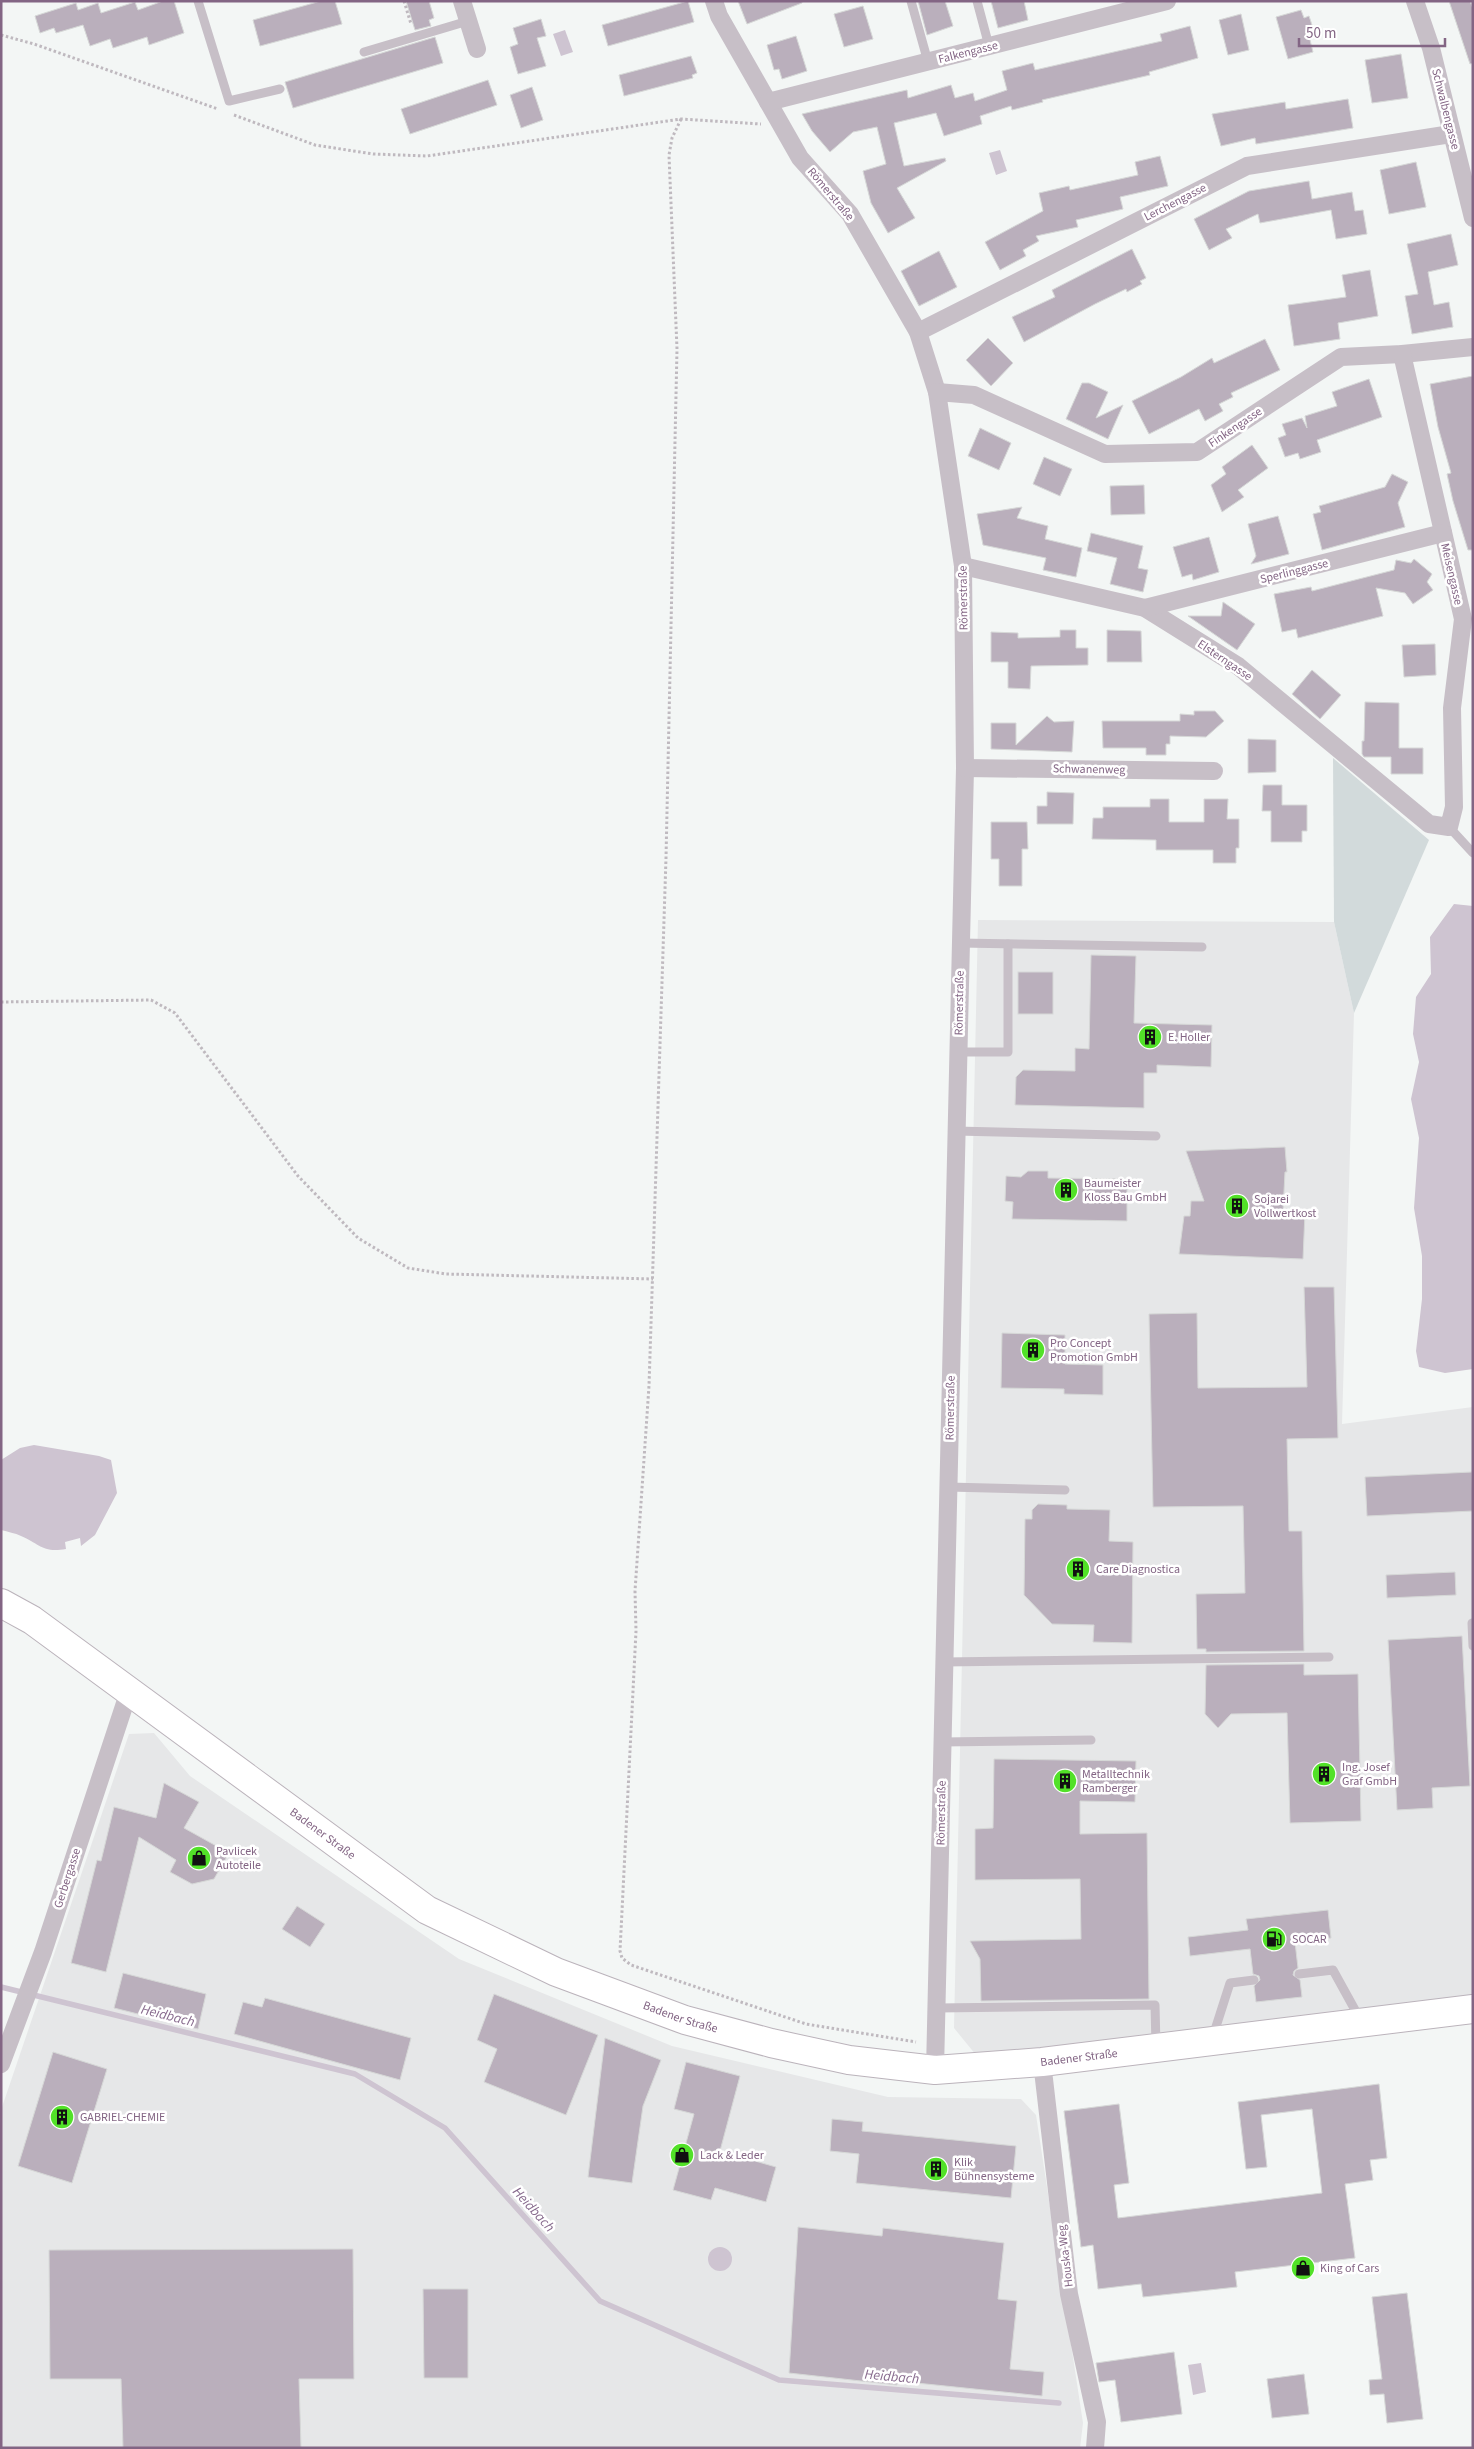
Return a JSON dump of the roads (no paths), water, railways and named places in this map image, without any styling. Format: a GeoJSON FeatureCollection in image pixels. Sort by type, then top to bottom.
{"type":"FeatureCollection","features":[{"type":"Feature","properties":{"kind":"main road","name":"Badener Straße"},"geometry":{"type":"LineString","coordinates":[[1,1603],[32,1620],[427,1910],[556,1972],[685,2020],[771,2043],[849,2060],[936,2058],[1042,2062],[1473,2009]]}},
{"type":"Feature","properties":{"kind":"street"},"geometry":{"type":"LineString","coordinates":[[462,1],[477,49]]}},
{"type":"Feature","properties":{"kind":"street","name":"Römerstraße"},"geometry":{"type":"LineString","coordinates":[[714,1],[719,16],[779,125],[800,158],[850,214],[918,332],[937,392],[963,566],[965,768],[936,2058]]}},
{"type":"Feature","properties":{"kind":"street","name":"Falkengasse"},"geometry":{"type":"LineString","coordinates":[[768,102],[1167,1]]}},
{"type":"Feature","properties":{"kind":"street","name":"Schwalbengasse"},"geometry":{"type":"LineString","coordinates":[[1415,1],[1431,48],[1451,134],[1466,161],[1473,218]]}},
{"type":"Feature","properties":{"kind":"street","name":"Lerchengasse"},"geometry":{"type":"LineString","coordinates":[[918,332],[1247,166],[1451,134]]}},
{"type":"Feature","properties":{"kind":"street","name":"Finkengasse"},"geometry":{"type":"LineString","coordinates":[[937,392],[974,395],[1106,454],[1197,452],[1341,357],[1402,354],[1473,347]]}},
{"type":"Feature","properties":{"kind":"street","name":"Meisengasse"},"geometry":{"type":"LineString","coordinates":[[1402,354],[1463,619],[1452,708],[1454,807],[1449,827]]}},
{"type":"Feature","properties":{"kind":"street","name":"Sperlinggasse"},"geometry":{"type":"LineString","coordinates":[[1145,608],[1443,533]]}},
{"type":"Feature","properties":{"kind":"street","name":"Elsterngasse"},"geometry":{"type":"LineString","coordinates":[[963,566],[1145,608],[1238,666],[1429,824],[1449,827]]}},
{"type":"Feature","properties":{"kind":"street","name":"Schwanenweg"},"geometry":{"type":"LineString","coordinates":[[965,768],[1214,771]]}},
{"type":"Feature","properties":{"kind":"street","name":"Gerbergasse"},"geometry":{"type":"LineString","coordinates":[[1,2064],[43,1952],[129,1691]]}},
{"type":"Feature","properties":{"kind":"street","name":"Houska-Weg"},"geometry":{"type":"LineString","coordinates":[[1042,2062],[1069,2294],[1097,2422],[1094,2448]]}},
{"type":"Feature","properties":{"kind":"lane"},"geometry":{"type":"LineString","coordinates":[[198,1],[228,101],[280,89]]}},
{"type":"Feature","properties":{"kind":"lane"},"geometry":{"type":"LineString","coordinates":[[911,1],[928,62]]}},
{"type":"Feature","properties":{"kind":"lane"},"geometry":{"type":"LineString","coordinates":[[977,1],[989,46]]}},
{"type":"Feature","properties":{"kind":"lane"},"geometry":{"type":"LineString","coordinates":[[364,52],[468,21]]}},
{"type":"Feature","properties":{"kind":"lane"},"geometry":{"type":"LineString","coordinates":[[1449,827],[1473,853]]}},
{"type":"Feature","properties":{"kind":"lane"},"geometry":{"type":"LineString","coordinates":[[960,943],[1202,947]]}},
{"type":"Feature","properties":{"kind":"lane"},"geometry":{"type":"LineString","coordinates":[[958,1052],[1008,1052],[1008,944]]}},
{"type":"Feature","properties":{"kind":"lane"},"geometry":{"type":"LineString","coordinates":[[956,1131],[1156,1136]]}},
{"type":"Feature","properties":{"kind":"lane"},"geometry":{"type":"LineString","coordinates":[[948,1487],[1065,1490]]}},
{"type":"Feature","properties":{"kind":"lane"},"geometry":{"type":"LineString","coordinates":[[1472,1623],[1473,1646]]}},
{"type":"Feature","properties":{"kind":"lane"},"geometry":{"type":"LineString","coordinates":[[944,1662],[1329,1658]]}},
{"type":"Feature","properties":{"kind":"lane"},"geometry":{"type":"LineString","coordinates":[[942,1742],[1091,1740]]}},
{"type":"Feature","properties":{"kind":"lane"},"geometry":{"type":"LineString","coordinates":[[1299,1974],[1333,1970],[1363,2024]]}},
{"type":"Feature","properties":{"kind":"lane"},"geometry":{"type":"LineString","coordinates":[[1211,2042],[1230,1982],[1254,1980]]}},
{"type":"Feature","properties":{"kind":"lane"},"geometry":{"type":"LineString","coordinates":[[937,2008],[1155,2005],[1156,2049]]}},
{"type":"Feature","properties":{"kind":"waterway","name":"Heidbach"},"geometry":{"type":"LineString","coordinates":[[1,1987],[355,2074],[445,2128],[600,2301],[779,2380],[1059,2403]]}},
{"type":"Feature","properties":{"kind":"place","name":"E. Holler"},"geometry":{"type":"Point","coordinates":[1150,1037]}},
{"type":"Feature","properties":{"kind":"place","name":"Baumeister Kloss Bau GmbH"},"geometry":{"type":"Point","coordinates":[1066,1190]}},
{"type":"Feature","properties":{"kind":"place","name":"Sojarei Vollwertkost"},"geometry":{"type":"Point","coordinates":[1237,1206]}},
{"type":"Feature","properties":{"kind":"place","name":"Pro Concept Promotion GmbH"},"geometry":{"type":"Point","coordinates":[1033,1350]}},
{"type":"Feature","properties":{"kind":"place","name":"Care Diagnostica"},"geometry":{"type":"Point","coordinates":[1078,1569]}},
{"type":"Feature","properties":{"kind":"place","name":"Ing. Josef Graf GmbH"},"geometry":{"type":"Point","coordinates":[1324,1774]}},
{"type":"Feature","properties":{"kind":"place","name":"Metalltechnik Ramberger"},"geometry":{"type":"Point","coordinates":[1065,1781]}},
{"type":"Feature","properties":{"kind":"place","name":"Pavlicek Autoteile"},"geometry":{"type":"Point","coordinates":[199,1858]}},
{"type":"Feature","properties":{"kind":"place","name":"SOCAR"},"geometry":{"type":"Point","coordinates":[1274,1939]}},
{"type":"Feature","properties":{"kind":"place","name":"GABRIEL-CHEMIE"},"geometry":{"type":"Point","coordinates":[62,2117]}},
{"type":"Feature","properties":{"kind":"place","name":"Lack & Leder"},"geometry":{"type":"Point","coordinates":[682,2155]}},
{"type":"Feature","properties":{"kind":"place","name":"Klik Bühnensysteme"},"geometry":{"type":"Point","coordinates":[936,2169]}},
{"type":"Feature","properties":{"kind":"place","name":"King of Cars"},"geometry":{"type":"Point","coordinates":[1303,2268]}}]}
